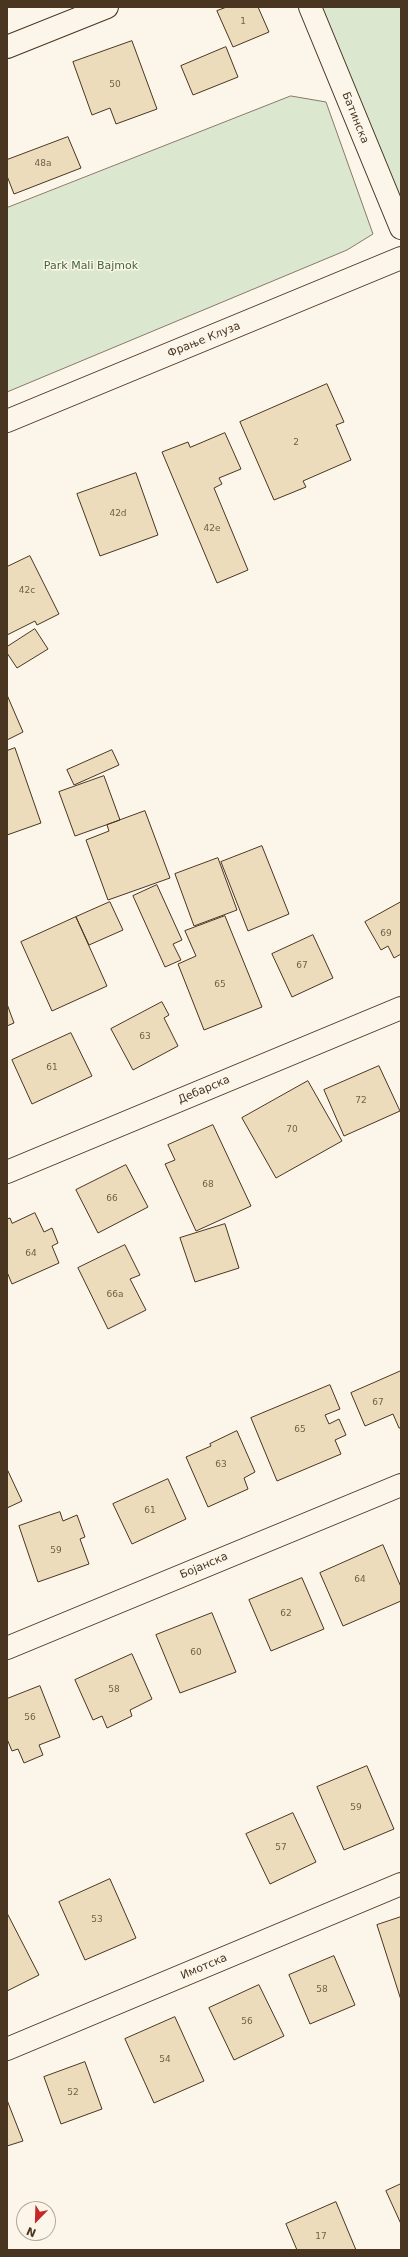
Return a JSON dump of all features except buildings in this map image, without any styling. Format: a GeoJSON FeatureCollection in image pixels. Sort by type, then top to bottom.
{"type":"FeatureCollection","features":[{"type":"Feature","properties":{"kind":"street"},"geometry":{"type":"LineString","coordinates":[[7,47],[107,7]]}},
{"type":"Feature","properties":{"kind":"street","name":"Батинска"},"geometry":{"type":"LineString","coordinates":[[310,7],[401,228]]}},
{"type":"Feature","properties":{"kind":"street","name":"Фрање Клуза"},"geometry":{"type":"LineString","coordinates":[[7,421],[401,258]]}},
{"type":"Feature","properties":{"kind":"street","name":"Дебарска"},"geometry":{"type":"LineString","coordinates":[[7,1172],[401,1008]]}},
{"type":"Feature","properties":{"kind":"street","name":"Бојанска"},"geometry":{"type":"LineString","coordinates":[[7,1648],[401,1485]]}},
{"type":"Feature","properties":{"kind":"street","name":"Имотска"},"geometry":{"type":"LineString","coordinates":[[7,2049],[401,1884]]}},
{"type":"Feature","properties":{"kind":"green space"},"geometry":{"type":"Polygon","coordinates":[[[314,7],[401,7],[401,199],[394,202],[314,7]]]}},
{"type":"Feature","properties":{"kind":"green space","name":"Park Mali Bajmok"},"geometry":{"type":"Polygon","coordinates":[[[291,96],[326,102],[373,234],[347,250],[7,392],[7,208],[291,96]]]}}]}
